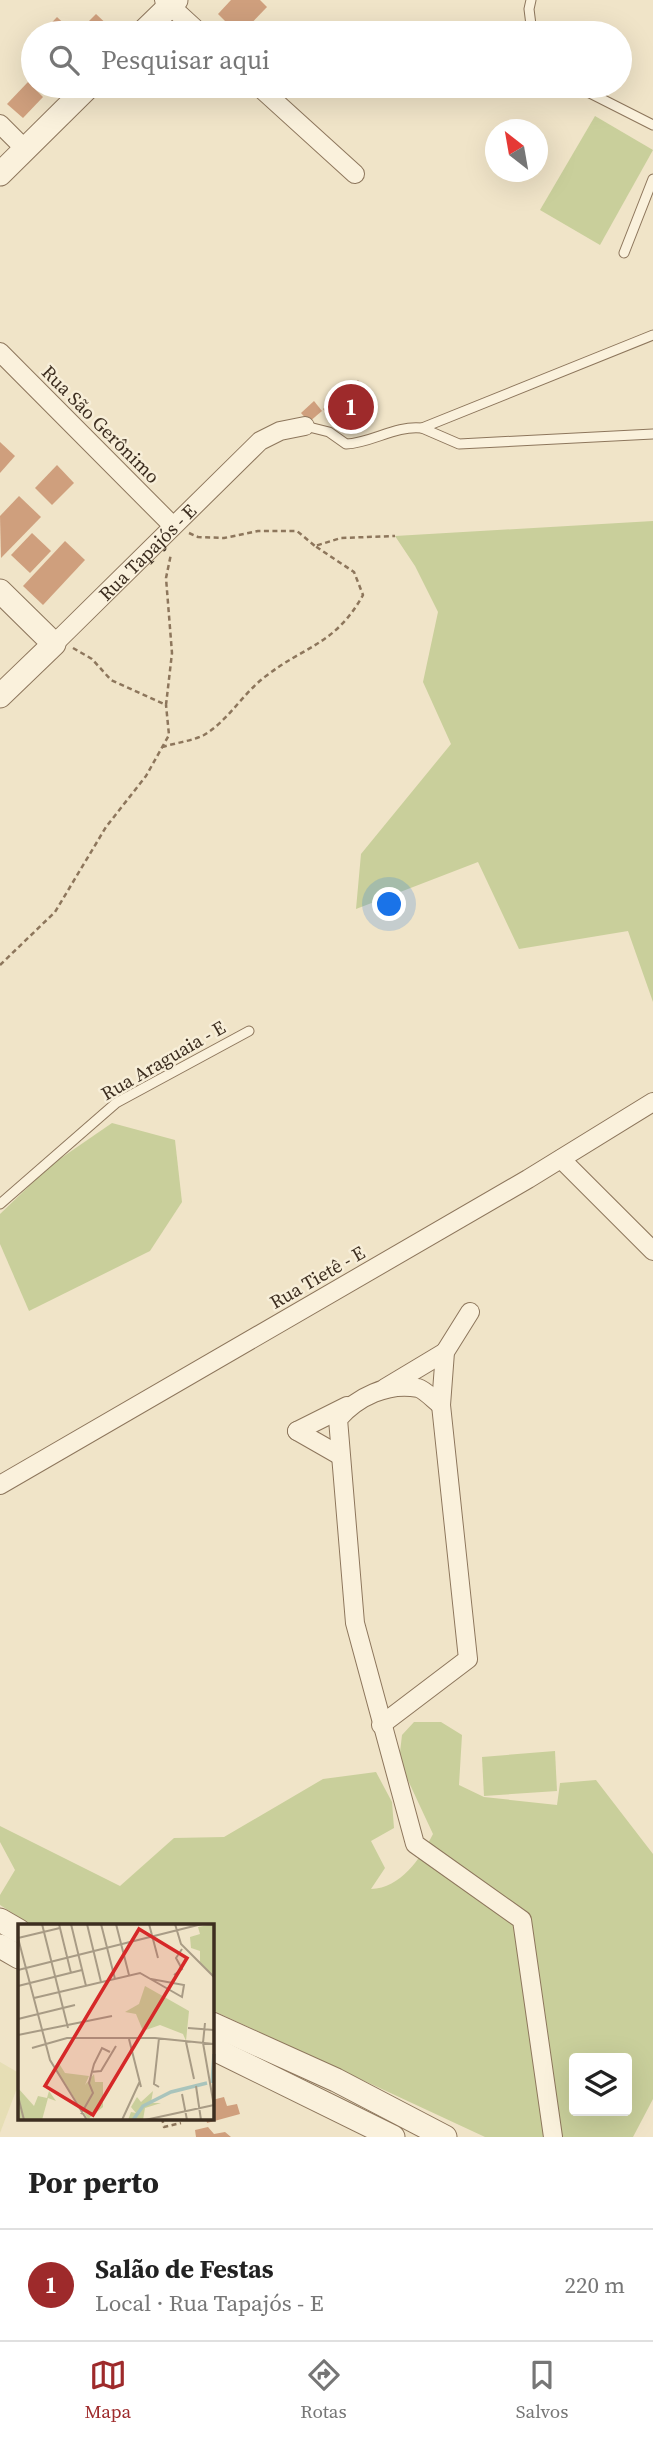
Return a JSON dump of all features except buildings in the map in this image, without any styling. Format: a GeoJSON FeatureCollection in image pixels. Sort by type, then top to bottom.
{"type":"FeatureCollection","features":[{"type":"Feature","properties":{"kind":"street"},"geometry":{"type":"LineString","coordinates":[[153,21],[170,2],[188,21]]}},
{"type":"Feature","properties":{"kind":"street"},"geometry":{"type":"LineString","coordinates":[[0,174],[77,98]]}},
{"type":"Feature","properties":{"kind":"street"},"geometry":{"type":"LineString","coordinates":[[271,98],[355,174]]}},
{"type":"Feature","properties":{"kind":"street"},"geometry":{"type":"LineString","coordinates":[[0,124],[25,149]]}},
{"type":"Feature","properties":{"kind":"street","name":"Rua São Gerônimo"},"geometry":{"type":"LineString","coordinates":[[0,352],[173,526]]}},
{"type":"Feature","properties":{"kind":"street","name":"Rua Tapajós - E"},"geometry":{"type":"LineString","coordinates":[[0,696],[260,441],[280,431],[305,426]]}},
{"type":"Feature","properties":{"kind":"street"},"geometry":{"type":"LineString","coordinates":[[0,591],[56,641]]}},
{"type":"Feature","properties":{"kind":"street","name":"Rua Tietê - E"},"geometry":{"type":"LineString","coordinates":[[0,1485],[561,1159],[653,1102]]}},
{"type":"Feature","properties":{"kind":"street"},"geometry":{"type":"LineString","coordinates":[[561,1159],[653,1251]]}},
{"type":"Feature","properties":{"kind":"street"},"geometry":{"type":"LineString","coordinates":[[339,1455],[297,1431],[384,1388],[445,1352],[471,1312]]}},
{"type":"Feature","properties":{"kind":"street"},"geometry":{"type":"LineString","coordinates":[[381,1725],[468,1659],[440,1405],[445,1352]]}},
{"type":"Feature","properties":{"kind":"street"},"geometry":{"type":"LineString","coordinates":[[384,1388],[420,1388],[440,1405]]}},
{"type":"Feature","properties":{"kind":"street"},"geometry":{"type":"LineString","coordinates":[[351,1404],[338,1419],[339,1455],[355,1623],[381,1725],[415,1844],[522,1920],[553,2137]]}},
{"type":"Feature","properties":{"kind":"street"},"geometry":{"type":"LineString","coordinates":[[0,1920],[18,1930]]}},
{"type":"Feature","properties":{"kind":"street"},"geometry":{"type":"LineString","coordinates":[[0,1946],[18,1956]]}},
{"type":"Feature","properties":{"kind":"street"},"geometry":{"type":"LineString","coordinates":[[214,2025],[336,2080],[445,2137]]}},
{"type":"Feature","properties":{"kind":"street"},"geometry":{"type":"LineString","coordinates":[[214,2049],[393,2137]]}},
{"type":"Feature","properties":{"kind":"lane"},"geometry":{"type":"LineString","coordinates":[[530,21],[531,0]]}},
{"type":"Feature","properties":{"kind":"lane"},"geometry":{"type":"LineString","coordinates":[[600,98],[653,125]]}},
{"type":"Feature","properties":{"kind":"lane"},"geometry":{"type":"LineString","coordinates":[[624,253],[653,179]]}},
{"type":"Feature","properties":{"kind":"lane"},"geometry":{"type":"LineString","coordinates":[[305,426],[329,432],[346,444],[364,443],[391,431],[422,428],[653,335]]}},
{"type":"Feature","properties":{"kind":"lane"},"geometry":{"type":"LineString","coordinates":[[422,428],[459,444],[653,434]]}},
{"type":"Feature","properties":{"kind":"lane","name":"Rua Araguaia - E"},"geometry":{"type":"LineString","coordinates":[[0,1204],[117,1102],[249,1031]]}},
{"type":"Feature","properties":{"kind":"path"},"geometry":{"type":"LineString","coordinates":[[0,965],[55,912],[106,827],[146,776],[162,747],[169,735],[166,705],[172,653],[166,578],[173,526],[198,537],[224,538],[258,531],[297,531],[354,572],[363,595],[349,620],[321,642],[265,676],[229,715],[202,736],[162,747]]}},
{"type":"Feature","properties":{"kind":"path"},"geometry":{"type":"LineString","coordinates":[[315,546],[341,538],[395,536]]}},
{"type":"Feature","properties":{"kind":"path"},"geometry":{"type":"LineString","coordinates":[[56,641],[92,659],[111,680],[166,705]]}},
{"type":"Feature","properties":{"kind":"path"},"geometry":{"type":"LineString","coordinates":[[162,2120],[164,2127],[181,2123]]}},
{"type":"Feature","properties":{"kind":"shaded area"},"geometry":{"type":"Polygon","coordinates":[[[0,2062],[18,2072],[18,2086],[0,2133],[0,2062]]]}},
{"type":"Feature","properties":{"kind":"green space"},"geometry":{"type":"Polygon","coordinates":[[[595,116],[653,150],[600,245],[540,210],[595,116]]]}},
{"type":"Feature","properties":{"kind":"green space"},"geometry":{"type":"Polygon","coordinates":[[[653,521],[653,1002],[628,931],[519,949],[478,862],[356,909],[361,854],[451,744],[423,682],[438,612],[415,566],[395,536],[653,521]]]}},
{"type":"Feature","properties":{"kind":"green space"},"geometry":{"type":"Polygon","coordinates":[[[112,1123],[175,1140],[182,1202],[150,1251],[29,1311],[0,1244],[0,1214],[51,1165],[112,1123]]]}},
{"type":"Feature","properties":{"kind":"green space"},"geometry":{"type":"Polygon","coordinates":[[[414,1722],[441,1722],[462,1735],[459,1785],[484,1797],[557,1805],[560,1783],[596,1780],[653,1854],[653,2099],[633,2137],[485,2137],[214,2011],[214,1924],[29,1924],[0,1905],[0,1895],[15,1870],[0,1842],[0,1826],[120,1886],[174,1838],[224,1837],[323,1779],[376,1772],[392,1802],[394,1828],[371,1841],[385,1868],[371,1889],[392,1884],[400,1878],[416,1862],[433,1834],[399,1761],[402,1735],[414,1722]]]}},
{"type":"Feature","properties":{"kind":"green space"},"geometry":{"type":"Polygon","coordinates":[[[555,1751],[557,1791],[484,1796],[482,1757],[555,1751]]]}},
{"type":"Feature","properties":{"kind":"place","name":"Salão de Festas"},"geometry":{"type":"Point","coordinates":[351,407]}}]}
